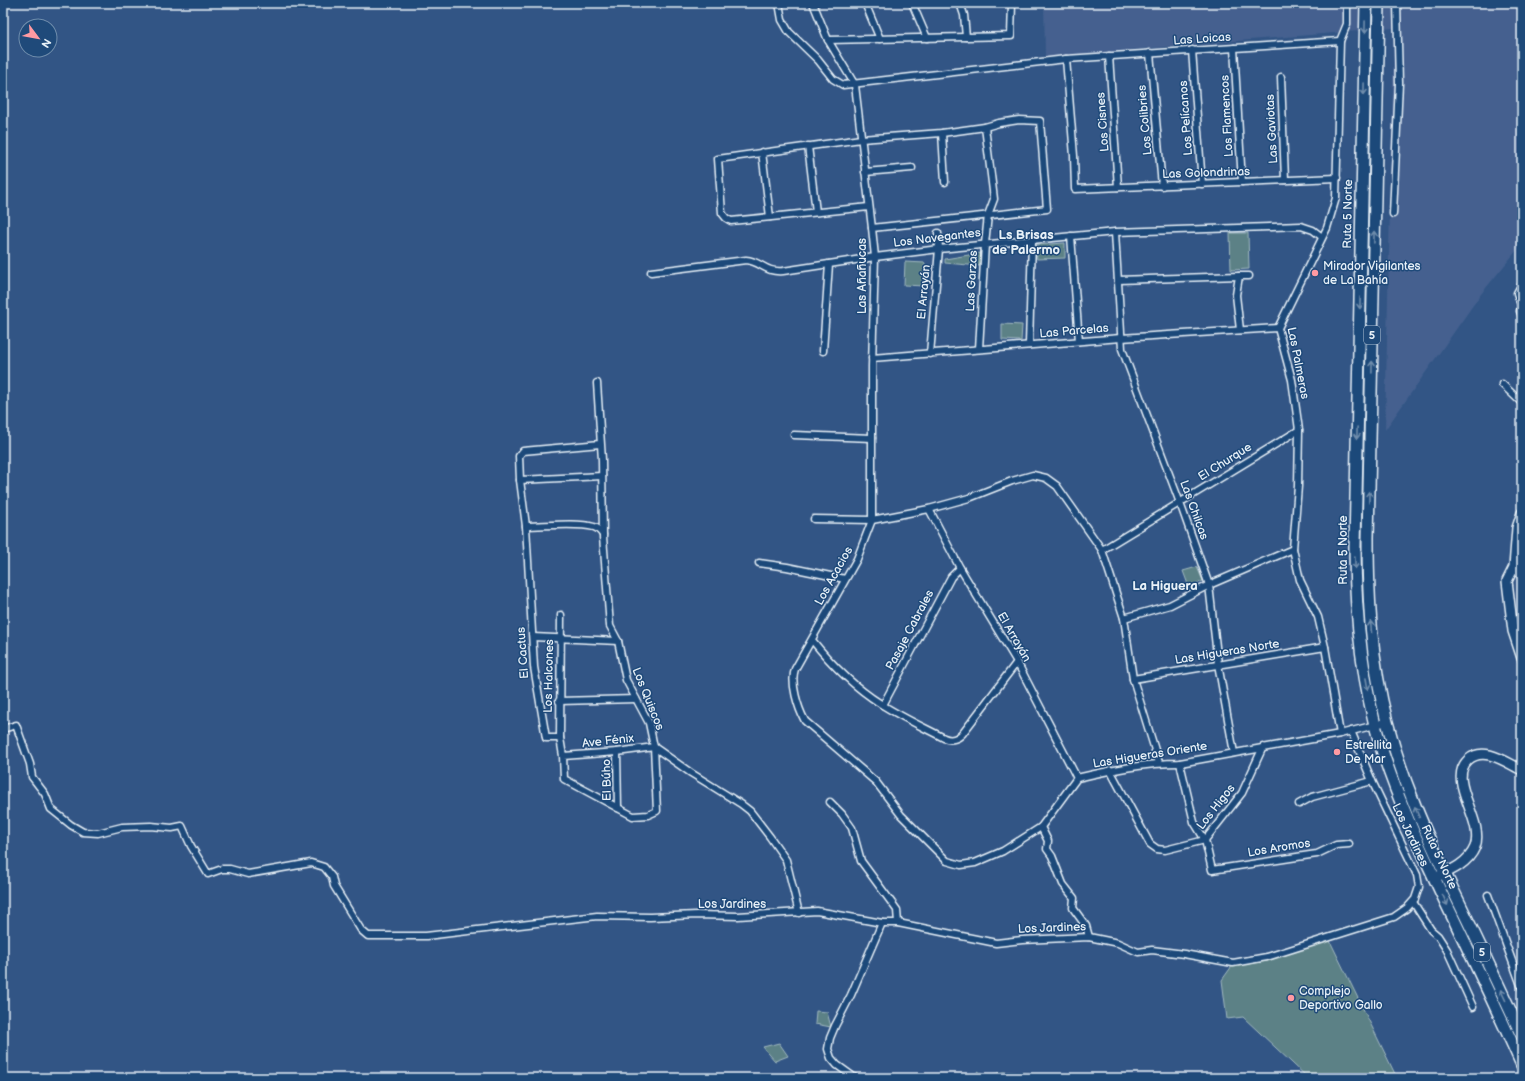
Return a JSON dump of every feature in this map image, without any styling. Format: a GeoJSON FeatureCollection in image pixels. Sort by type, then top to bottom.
{"type":"FeatureCollection","features":[{"type":"Feature","properties":{"kind":"highway","name":"Ruta 5 Norte"},"geometry":{"type":"LineString","coordinates":[[1366,3],[1355,563],[1357,609],[1361,645],[1375,725],[1400,802],[1522,1065]]}},
{"type":"Feature","properties":{"kind":"highway","name":"Ruta 5 Norte"},"geometry":{"type":"LineString","coordinates":[[1379,3],[1368,565],[1373,645],[1378,682],[1397,758],[1411,797],[1522,1036]]}},
{"type":"Feature","properties":{"kind":"street","name":"Las Loicas"},"geometry":{"type":"LineString","coordinates":[[779,3],[782,20],[793,37],[818,60],[836,82],[844,85],[855,85],[1066,58],[1340,41]]}},
{"type":"Feature","properties":{"kind":"street","name":"Las Añañucas"},"geometry":{"type":"LineString","coordinates":[[813,3],[828,40],[855,85],[862,139],[875,257],[872,358],[872,520]]}},
{"type":"Feature","properties":{"kind":"street"},"geometry":{"type":"LineString","coordinates":[[864,3],[880,39]]}},
{"type":"Feature","properties":{"kind":"street"},"geometry":{"type":"LineString","coordinates":[[912,3],[927,38]]}},
{"type":"Feature","properties":{"kind":"street"},"geometry":{"type":"LineString","coordinates":[[960,3],[964,15],[966,37]]}},
{"type":"Feature","properties":{"kind":"street"},"geometry":{"type":"LineString","coordinates":[[828,40],[1011,36],[1012,3]]}},
{"type":"Feature","properties":{"kind":"street","name":"Las Palmeras"},"geometry":{"type":"LineString","coordinates":[[1340,734],[1325,647],[1318,617],[1300,580],[1293,549],[1298,486],[1299,430],[1292,380],[1278,328],[1322,237],[1333,208],[1337,178],[1340,41],[1347,24],[1347,3]]}},
{"type":"Feature","properties":{"kind":"street"},"geometry":{"type":"LineString","coordinates":[[1393,214],[1398,83],[1397,3]]}},
{"type":"Feature","properties":{"kind":"street","name":"Los Flamencos"},"geometry":{"type":"LineString","coordinates":[[1234,48],[1242,182]]}},
{"type":"Feature","properties":{"kind":"street","name":"Los Pelícanos"},"geometry":{"type":"LineString","coordinates":[[1192,50],[1202,184]]}},
{"type":"Feature","properties":{"kind":"street","name":"Los Colibries"},"geometry":{"type":"LineString","coordinates":[[1150,53],[1162,186]]}},
{"type":"Feature","properties":{"kind":"street","name":"Los Cisnes"},"geometry":{"type":"LineString","coordinates":[[1109,56],[1118,188]]}},
{"type":"Feature","properties":{"kind":"street","name":"Las Golondrinas"},"geometry":{"type":"LineString","coordinates":[[1066,58],[1074,156],[1075,189],[1337,178]]}},
{"type":"Feature","properties":{"kind":"street","name":"Las Gaviotas"},"geometry":{"type":"LineString","coordinates":[[1281,77],[1285,180]]}},
{"type":"Feature","properties":{"kind":"street"},"geometry":{"type":"LineString","coordinates":[[869,207],[731,221],[726,218],[721,209],[718,159],[862,139],[942,133],[985,127],[1019,120],[1040,122],[1047,210],[872,228]]}},
{"type":"Feature","properties":{"kind":"street","name":"Las Garzas"},"geometry":{"type":"LineString","coordinates":[[979,350],[985,244],[988,215],[994,199],[985,127]]}},
{"type":"Feature","properties":{"kind":"street"},"geometry":{"type":"LineString","coordinates":[[942,133],[945,182]]}},
{"type":"Feature","properties":{"kind":"street"},"geometry":{"type":"LineString","coordinates":[[808,146],[816,212]]}},
{"type":"Feature","properties":{"kind":"street"},"geometry":{"type":"LineString","coordinates":[[762,152],[770,218]]}},
{"type":"Feature","properties":{"kind":"street"},"geometry":{"type":"LineString","coordinates":[[865,172],[912,168]]}},
{"type":"Feature","properties":{"kind":"street","name":"Los Navegantes"},"geometry":{"type":"LineString","coordinates":[[651,272],[746,260],[755,262],[768,270],[778,272],[939,249],[1115,232],[1301,226],[1313,230],[1322,237]]}},
{"type":"Feature","properties":{"kind":"street","name":"Las Chilcas"},"geometry":{"type":"LineString","coordinates":[[1115,232],[1122,349],[1180,502],[1209,585],[1218,664],[1234,753]]}},
{"type":"Feature","properties":{"kind":"street","name":"El Arrayán"},"geometry":{"type":"LineString","coordinates":[[930,354],[939,249],[938,233]]}},
{"type":"Feature","properties":{"kind":"street"},"geometry":{"type":"LineString","coordinates":[[1071,236],[1078,341]]}},
{"type":"Feature","properties":{"kind":"street"},"geometry":{"type":"LineString","coordinates":[[1029,345],[1032,240]]}},
{"type":"Feature","properties":{"kind":"street"},"geometry":{"type":"LineString","coordinates":[[823,351],[829,264]]}},
{"type":"Feature","properties":{"kind":"street"},"geometry":{"type":"LineString","coordinates":[[1239,276],[1236,295],[1240,330]]}},
{"type":"Feature","properties":{"kind":"street"},"geometry":{"type":"LineString","coordinates":[[1118,280],[1249,276]]}},
{"type":"Feature","properties":{"kind":"street"},"geometry":{"type":"LineString","coordinates":[[1522,284],[1518,293],[1522,316]]}},
{"type":"Feature","properties":{"kind":"street","name":"Las Parcelas"},"geometry":{"type":"LineString","coordinates":[[872,358],[1078,341],[1278,328]]}},
{"type":"Feature","properties":{"kind":"street","name":"Los Quiscos"},"geometry":{"type":"LineString","coordinates":[[597,383],[602,460],[603,537],[610,626],[618,641],[626,680],[648,723],[654,746],[691,773],[742,804],[750,811],[786,860],[799,913]]}},
{"type":"Feature","properties":{"kind":"street"},"geometry":{"type":"LineString","coordinates":[[1502,384],[1522,403]]}},
{"type":"Feature","properties":{"kind":"street","name":"El Churque"},"geometry":{"type":"LineString","coordinates":[[1102,550],[1299,430]]}},
{"type":"Feature","properties":{"kind":"street"},"geometry":{"type":"LineString","coordinates":[[794,435],[872,438]]}},
{"type":"Feature","properties":{"kind":"street","name":"El Cactus"},"geometry":{"type":"LineString","coordinates":[[560,738],[546,738],[534,668],[526,526],[520,480],[519,456],[523,451],[600,444]]}},
{"type":"Feature","properties":{"kind":"street"},"geometry":{"type":"LineString","coordinates":[[814,519],[872,520],[929,510],[969,498],[1012,481],[1033,475],[1042,476],[1050,480],[1057,486],[1102,550],[1124,618],[1133,679],[1159,763]]}},
{"type":"Feature","properties":{"kind":"street"},"geometry":{"type":"LineString","coordinates":[[520,480],[602,476]]}},
{"type":"Feature","properties":{"kind":"street","name":"El Arrayán"},"geometry":{"type":"LineString","coordinates":[[929,510],[960,568],[1017,662],[1077,778]]}},
{"type":"Feature","properties":{"kind":"street"},"geometry":{"type":"LineString","coordinates":[[1522,513],[1517,528],[1514,568],[1508,577],[1507,589],[1514,631],[1522,658]]}},
{"type":"Feature","properties":{"kind":"street","name":"Los Acacios"},"geometry":{"type":"LineString","coordinates":[[812,640],[862,548],[872,520]]}},
{"type":"Feature","properties":{"kind":"street"},"geometry":{"type":"LineString","coordinates":[[526,526],[581,525],[595,527],[600,530],[603,537]]}},
{"type":"Feature","properties":{"kind":"street"},"geometry":{"type":"LineString","coordinates":[[1124,618],[1170,605],[1209,585],[1293,549]]}},
{"type":"Feature","properties":{"kind":"street"},"geometry":{"type":"LineString","coordinates":[[758,563],[787,567],[845,579]]}},
{"type":"Feature","properties":{"kind":"street","name":"Pasaje Cabrales"},"geometry":{"type":"LineString","coordinates":[[883,705],[951,577],[960,568]]}},
{"type":"Feature","properties":{"kind":"street"},"geometry":{"type":"LineString","coordinates":[[1514,568],[1522,577]]}},
{"type":"Feature","properties":{"kind":"street","name":"Los Halcones"},"geometry":{"type":"LineString","coordinates":[[560,738],[559,701],[561,615]]}},
{"type":"Feature","properties":{"kind":"street"},"geometry":{"type":"LineString","coordinates":[[533,637],[618,641]]}},
{"type":"Feature","properties":{"kind":"street"},"geometry":{"type":"LineString","coordinates":[[1017,662],[963,733],[954,739],[944,738],[883,705],[846,678],[812,640],[795,669],[793,678],[796,694],[805,721],[876,782],[901,815],[948,860],[961,865],[975,863],[1003,851],[1041,828],[1077,778]]}},
{"type":"Feature","properties":{"kind":"street","name":"Las Higueras Norte"},"geometry":{"type":"LineString","coordinates":[[1133,679],[1325,647]]}},
{"type":"Feature","properties":{"kind":"street"},"geometry":{"type":"LineString","coordinates":[[559,701],[636,699]]}},
{"type":"Feature","properties":{"kind":"street","name":"Las Higueras Oriente"},"geometry":{"type":"LineString","coordinates":[[1077,778],[1110,770],[1159,763],[1180,763],[1340,734],[1387,722]]}},
{"type":"Feature","properties":{"kind":"street","name":"Los Jardines"},"geometry":{"type":"LineString","coordinates":[[3,729],[16,725],[30,764],[32,777],[45,794],[51,809],[71,825],[84,832],[98,833],[122,827],[151,826],[172,828],[182,826],[191,846],[208,874],[222,869],[230,869],[248,874],[311,863],[324,867],[332,877],[334,886],[361,930],[368,936],[426,936],[597,916],[738,916],[817,911],[882,923],[898,923],[996,943],[1022,940],[1089,937],[1118,943],[1138,952],[1152,950],[1233,963],[1266,956],[1386,920],[1401,913],[1413,902],[1418,891],[1418,875],[1372,781],[1351,731]]}},
{"type":"Feature","properties":{"kind":"street"},"geometry":{"type":"LineString","coordinates":[[560,738],[563,756],[564,779],[633,816],[648,815],[657,811],[654,746]]}},
{"type":"Feature","properties":{"kind":"street","name":"Ave Fénix"},"geometry":{"type":"LineString","coordinates":[[563,756],[618,752],[654,746]]}},
{"type":"Feature","properties":{"kind":"street","name":"Los Higos"},"geometry":{"type":"LineString","coordinates":[[1110,770],[1150,844],[1155,848],[1165,850],[1205,840],[1242,794],[1263,747]]}},
{"type":"Feature","properties":{"kind":"street","name":"El Búho"},"geometry":{"type":"LineString","coordinates":[[618,752],[618,808]]}},
{"type":"Feature","properties":{"kind":"street"},"geometry":{"type":"LineString","coordinates":[[1434,878],[1464,862],[1472,853],[1476,842],[1476,827],[1462,781],[1463,768],[1467,761],[1478,754],[1487,754],[1522,770]]}},
{"type":"Feature","properties":{"kind":"street"},"geometry":{"type":"LineString","coordinates":[[1180,763],[1194,822],[1205,840]]}},
{"type":"Feature","properties":{"kind":"street"},"geometry":{"type":"LineString","coordinates":[[1299,804],[1312,797],[1372,781]]}},
{"type":"Feature","properties":{"kind":"street"},"geometry":{"type":"LineString","coordinates":[[830,802],[842,814],[852,828],[861,861],[897,910],[898,923]]}},
{"type":"Feature","properties":{"kind":"street"},"geometry":{"type":"LineString","coordinates":[[1041,828],[1048,840],[1047,849],[1052,856],[1063,884],[1074,898],[1073,908],[1086,926],[1089,937]]}},
{"type":"Feature","properties":{"kind":"street","name":"Los Aromos"},"geometry":{"type":"LineString","coordinates":[[1205,840],[1212,870],[1317,854],[1336,845],[1349,844]]}},
{"type":"Feature","properties":{"kind":"street"},"geometry":{"type":"LineString","coordinates":[[1488,895],[1522,988]]}},
{"type":"Feature","properties":{"kind":"street"},"geometry":{"type":"LineString","coordinates":[[1413,902],[1431,930],[1438,936],[1447,950],[1473,1007]]}},
{"type":"Feature","properties":{"kind":"street"},"geometry":{"type":"LineString","coordinates":[[855,1078],[837,1065],[831,1058],[828,1049],[830,1038],[835,1026],[851,995],[882,923]]}},
{"type":"Feature","properties":{"kind":"shaded area"},"geometry":{"type":"Polygon","coordinates":[[[1044,3],[1522,3],[1522,244],[1481,294],[1385,430],[1394,28],[1045,57],[1044,3]]]}},
{"type":"Feature","properties":{"kind":"green space"},"geometry":{"type":"Polygon","coordinates":[[[1230,233],[1248,233],[1249,269],[1231,270],[1230,233]]]}},
{"type":"Feature","properties":{"kind":"green space"},"geometry":{"type":"Polygon","coordinates":[[[1065,243],[1065,258],[1037,259],[1036,245],[1065,243]]]}},
{"type":"Feature","properties":{"kind":"green space"},"geometry":{"type":"Polygon","coordinates":[[[981,253],[980,266],[945,263],[945,259],[981,253]]]}},
{"type":"Feature","properties":{"kind":"green space"},"geometry":{"type":"Polygon","coordinates":[[[905,262],[925,263],[924,286],[904,285],[905,262]]]}},
{"type":"Feature","properties":{"kind":"green space"},"geometry":{"type":"Polygon","coordinates":[[[1002,324],[1022,325],[1021,341],[1002,340],[1002,324]]]}},
{"type":"Feature","properties":{"kind":"green space"},"geometry":{"type":"Polygon","coordinates":[[[1197,567],[1203,581],[1189,587],[1183,571],[1197,567]]]}},
{"type":"Feature","properties":{"kind":"green space","name":"Complejo Deportivo Gallo"},"geometry":{"type":"Polygon","coordinates":[[[1329,939],[1397,1078],[1308,1078],[1243,1017],[1227,1019],[1222,980],[1232,966],[1267,961],[1329,939]]]}},
{"type":"Feature","properties":{"kind":"green space"},"geometry":{"type":"Polygon","coordinates":[[[816,1011],[827,1012],[831,1027],[815,1024],[816,1011]]]}},
{"type":"Feature","properties":{"kind":"green space"},"geometry":{"type":"Polygon","coordinates":[[[779,1043],[788,1056],[775,1061],[763,1047],[779,1043]]]}},
{"type":"Feature","properties":{"kind":"green space"},"geometry":{"type":"Polygon","coordinates":[[[978,1071],[986,1076],[1003,1072],[1030,1073],[1037,1078],[973,1078],[972,1077],[978,1071]]]}},
{"type":"Feature","properties":{"kind":"place","name":"Mirador Vigilantes de La Bahía"},"geometry":{"type":"Point","coordinates":[1315,273]}},
{"type":"Feature","properties":{"kind":"place","name":"Estrellita De Mar"},"geometry":{"type":"Point","coordinates":[1337,752]}},
{"type":"Feature","properties":{"kind":"place","name":"Complejo Deportivo Gallo"},"geometry":{"type":"Point","coordinates":[1291,998]}},
{"type":"Feature","properties":{"kind":"district","name":"Ls Brisas de Palermo"},"geometry":{"type":"Point","coordinates":[1026,242]}},
{"type":"Feature","properties":{"kind":"district","name":"La Higuera"},"geometry":{"type":"Point","coordinates":[1165,586]}}]}
